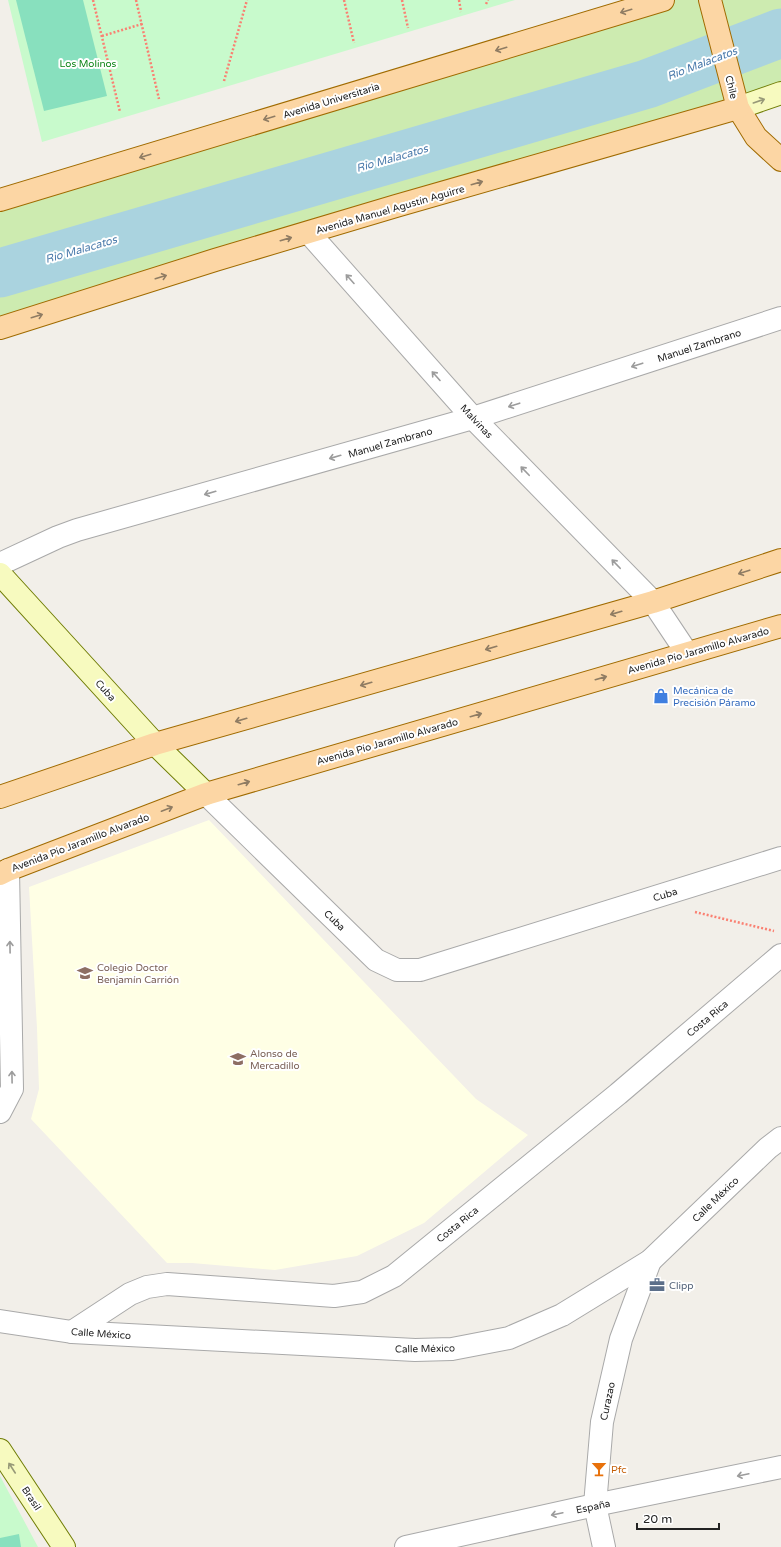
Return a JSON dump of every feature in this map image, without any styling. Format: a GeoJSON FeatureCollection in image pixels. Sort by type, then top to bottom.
{"type":"FeatureCollection","features":[{"type":"Feature","properties":{"kind":"main road","name":"Avenida Universitaria"},"geometry":{"type":"LineString","coordinates":[[0,200],[663,0]]}},
{"type":"Feature","properties":{"kind":"main road","name":"Chile"},"geometry":{"type":"LineString","coordinates":[[710,0],[736,100],[756,137],[781,160]]}},
{"type":"Feature","properties":{"kind":"main road","name":"Avenida Manuel Agustín Aguirre"},"geometry":{"type":"LineString","coordinates":[[0,328],[215,260],[309,233],[736,100]]}},
{"type":"Feature","properties":{"kind":"main road"},"geometry":{"type":"LineString","coordinates":[[0,796],[155,744],[653,602],[781,560]]}},
{"type":"Feature","properties":{"kind":"main road","name":"Avenida Pío Jaramillo Alvarado"},"geometry":{"type":"LineString","coordinates":[[4,872],[206,794],[781,626]]}},
{"type":"Feature","properties":{"kind":"street","name":"Avenida Manuel Agustín Aguirre"},"geometry":{"type":"LineString","coordinates":[[736,100],[781,93]]}},
{"type":"Feature","properties":{"kind":"street","name":"Malvinas"},"geometry":{"type":"LineString","coordinates":[[309,233],[473,418],[653,602],[687,653]]}},
{"type":"Feature","properties":{"kind":"street","name":"Manuel Zambrano"},"geometry":{"type":"LineString","coordinates":[[0,564],[58,537],[77,530],[473,418],[781,318]]}},
{"type":"Feature","properties":{"kind":"street","name":"Cuba"},"geometry":{"type":"LineString","coordinates":[[0,574],[155,744],[376,960],[397,970],[420,970],[781,858]]}},
{"type":"Feature","properties":{"kind":"street"},"geometry":{"type":"LineString","coordinates":[[0,1112],[12,1089],[4,872]]}},
{"type":"Feature","properties":{"kind":"street","name":"Costa Rica"},"geometry":{"type":"LineString","coordinates":[[72,1332],[130,1294],[147,1287],[166,1284],[334,1296],[362,1292],[394,1276],[618,1094],[781,955]]}},
{"type":"Feature","properties":{"kind":"street","name":"Calle México"},"geometry":{"type":"LineString","coordinates":[[0,1321],[72,1332],[415,1350],[452,1349],[509,1338],[562,1315],[650,1261],[768,1148],[781,1138]]}},
{"type":"Feature","properties":{"kind":"street","name":"Curazao"},"geometry":{"type":"LineString","coordinates":[[604,1547],[595,1505],[602,1422],[621,1339],[650,1261]]}},
{"type":"Feature","properties":{"kind":"street","name":"Brasil"},"geometry":{"type":"LineString","coordinates":[[0,1450],[64,1547]]}},
{"type":"Feature","properties":{"kind":"street","name":"España"},"geometry":{"type":"LineString","coordinates":[[406,1547],[595,1505],[781,1467]]}},
{"type":"Feature","properties":{"kind":"path"},"geometry":{"type":"LineString","coordinates":[[93,0],[120,112]]}},
{"type":"Feature","properties":{"kind":"path"},"geometry":{"type":"LineString","coordinates":[[136,0],[159,100]]}},
{"type":"Feature","properties":{"kind":"path"},"geometry":{"type":"LineString","coordinates":[[224,81],[247,0]]}},
{"type":"Feature","properties":{"kind":"path"},"geometry":{"type":"LineString","coordinates":[[344,0],[354,43]]}},
{"type":"Feature","properties":{"kind":"path"},"geometry":{"type":"LineString","coordinates":[[402,0],[408,28]]}},
{"type":"Feature","properties":{"kind":"path"},"geometry":{"type":"LineString","coordinates":[[459,0],[461,12]]}},
{"type":"Feature","properties":{"kind":"path"},"geometry":{"type":"LineString","coordinates":[[486,4],[488,0]]}},
{"type":"Feature","properties":{"kind":"path"},"geometry":{"type":"LineString","coordinates":[[102,36],[142,24]]}},
{"type":"Feature","properties":{"kind":"path"},"geometry":{"type":"LineString","coordinates":[[688,887],[694,912],[781,932]]}},
{"type":"Feature","properties":{"kind":"shaded area","name":"Alonso de Mercadillo"},"geometry":{"type":"Polygon","coordinates":[[[209,820],[476,1099],[528,1135],[424,1223],[357,1256],[275,1270],[192,1263],[167,1263],[31,1119],[39,1089],[29,887],[209,820]]]}},
{"type":"Feature","properties":{"kind":"green space","name":"Los Molinos"},"geometry":{"type":"Polygon","coordinates":[[[8,0],[515,0],[42,142],[8,0]]]}},
{"type":"Feature","properties":{"kind":"green space"},"geometry":{"type":"Polygon","coordinates":[[[16,0],[83,0],[107,96],[44,111],[16,0]]]}},
{"type":"Feature","properties":{"kind":"green space"},"geometry":{"type":"Polygon","coordinates":[[[663,0],[781,0],[781,93],[0,328],[0,200],[663,0]]]}},
{"type":"Feature","properties":{"kind":"green space"},"geometry":{"type":"Polygon","coordinates":[[[0,1476],[38,1547],[0,1547],[0,1476]]]}},
{"type":"Feature","properties":{"kind":"green space"},"geometry":{"type":"Polygon","coordinates":[[[19,1534],[21,1547],[0,1547],[0,1538],[19,1534]]]}},
{"type":"Feature","properties":{"kind":"waterway","name":"Rio Malacatos"},"geometry":{"type":"LineString","coordinates":[[0,273],[647,84],[781,33]]}},
{"type":"Feature","properties":{"kind":"place","name":"Mecánica de Precisión Páramo"},"geometry":{"type":"Point","coordinates":[661,696]}},
{"type":"Feature","properties":{"kind":"place","name":"Colegio Doctor Benjamín Carrión"},"geometry":{"type":"Point","coordinates":[85,973]}},
{"type":"Feature","properties":{"kind":"place","name":"Alonso de Mercadillo"},"geometry":{"type":"Point","coordinates":[238,1059]}},
{"type":"Feature","properties":{"kind":"place","name":"Clipp"},"geometry":{"type":"Point","coordinates":[657,1285]}},
{"type":"Feature","properties":{"kind":"place","name":"Pfc"},"geometry":{"type":"Point","coordinates":[599,1469]}}]}
